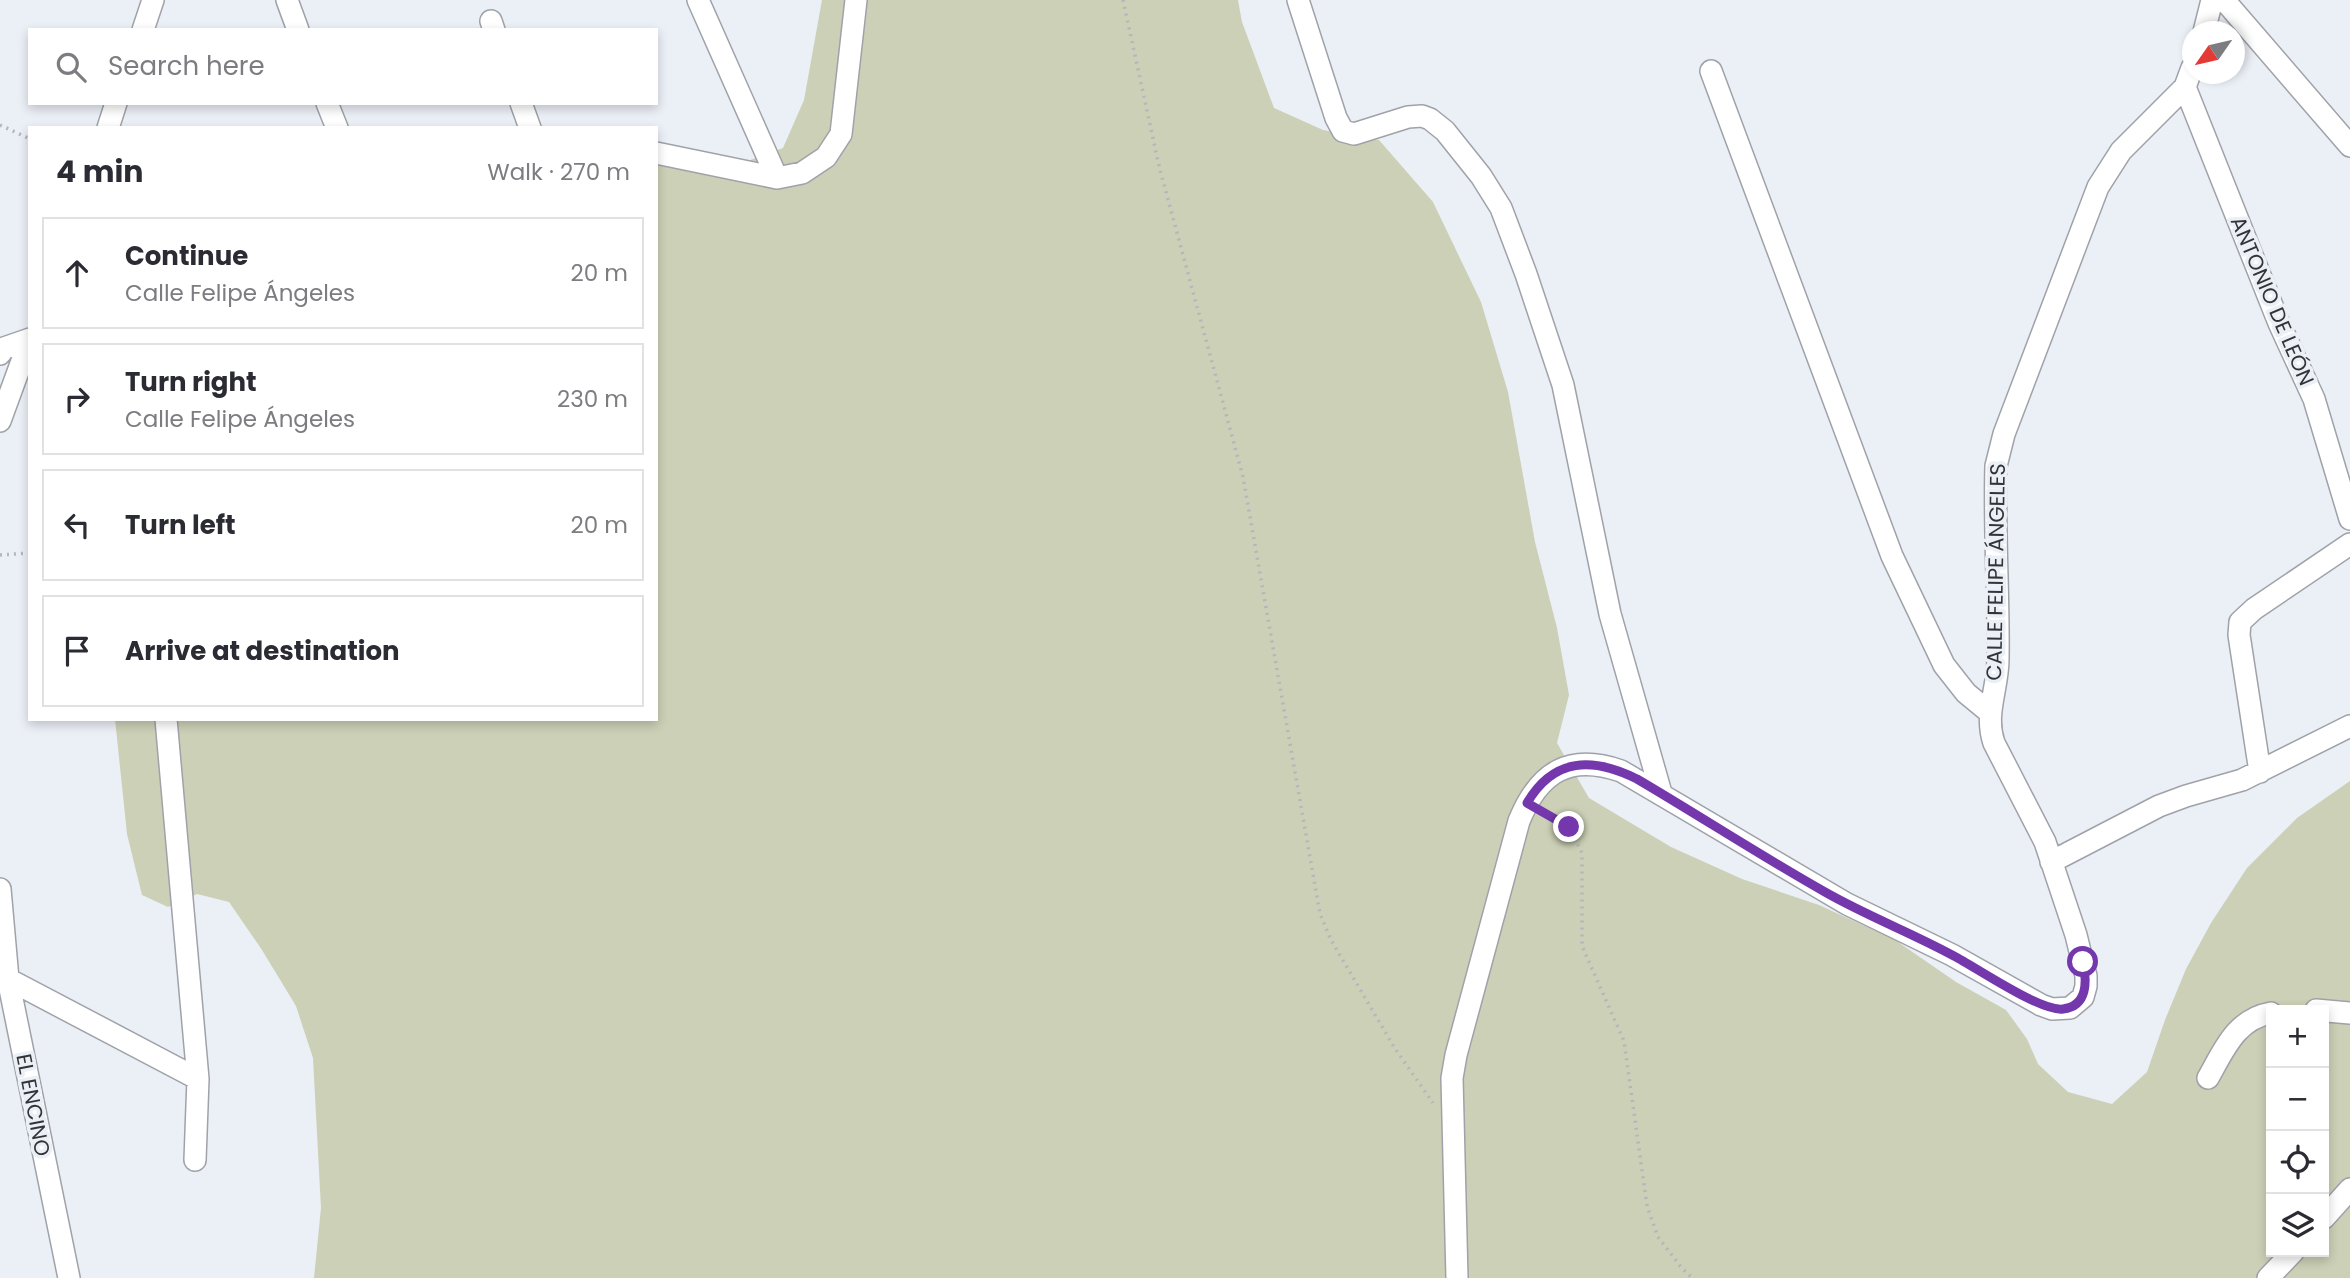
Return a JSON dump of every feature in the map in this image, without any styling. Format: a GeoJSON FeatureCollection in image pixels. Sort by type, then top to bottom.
{"type":"FeatureCollection","features":[{"type":"Feature","properties":{"kind":"street"},"geometry":{"type":"LineString","coordinates":[[144,28],[153,0]]}},
{"type":"Feature","properties":{"kind":"street"},"geometry":{"type":"LineString","coordinates":[[287,0],[297,28]]}},
{"type":"Feature","properties":{"kind":"street"},"geometry":{"type":"LineString","coordinates":[[698,0],[777,178]]}},
{"type":"Feature","properties":{"kind":"street"},"geometry":{"type":"LineString","coordinates":[[658,153],[777,178],[803,173],[826,157],[841,134],[856,0]]}},
{"type":"Feature","properties":{"kind":"street"},"geometry":{"type":"LineString","coordinates":[[1298,0],[1336,118],[1343,131],[1360,134],[1415,116],[1430,119],[1445,131],[1481,176],[1501,208],[1563,385],[1615,638],[1661,793]]}},
{"type":"Feature","properties":{"kind":"street"},"geometry":{"type":"LineString","coordinates":[[2207,21],[2212,0]]}},
{"type":"Feature","properties":{"kind":"street"},"geometry":{"type":"LineString","coordinates":[[2224,0],[2350,146]]}},
{"type":"Feature","properties":{"kind":"street"},"geometry":{"type":"LineString","coordinates":[[1711,71],[1892,556],[1944,665],[1966,693],[1989,712]]}},
{"type":"Feature","properties":{"kind":"street","name":"CALLE FELIPE ÁNGELES"},"geometry":{"type":"LineString","coordinates":[[1523,812],[1535,789],[1547,778],[1577,764],[1604,765],[1661,793],[1825,892],[1952,955],[2041,1005],[2062,1010],[2070,1008],[2083,997],[2086,976],[2077,935],[2038,827],[1990,731],[1989,712],[1998,664],[1996,466],[2004,434],[2103,178],[2121,150],[2182,84]]}},
{"type":"Feature","properties":{"kind":"street","name":"ANTONIO DE LEÓN"},"geometry":{"type":"LineString","coordinates":[[2192,84],[2279,323],[2314,399],[2350,519]]}},
{"type":"Feature","properties":{"kind":"street"},"geometry":{"type":"LineString","coordinates":[[109,126],[115,105]]}},
{"type":"Feature","properties":{"kind":"street"},"geometry":{"type":"LineString","coordinates":[[328,105],[336,126]]}},
{"type":"Feature","properties":{"kind":"street"},"geometry":{"type":"LineString","coordinates":[[522,105],[529,126]]}},
{"type":"Feature","properties":{"kind":"street"},"geometry":{"type":"LineString","coordinates":[[0,354],[4,348],[28,340]]}},
{"type":"Feature","properties":{"kind":"street"},"geometry":{"type":"LineString","coordinates":[[0,421],[28,344]]}},
{"type":"Feature","properties":{"kind":"street"},"geometry":{"type":"LineString","coordinates":[[2260,772],[2239,635],[2240,622],[2248,613],[2350,544]]}},
{"type":"Feature","properties":{"kind":"street"},"geometry":{"type":"LineString","coordinates":[[166,721],[198,1079],[195,1160]]}},
{"type":"Feature","properties":{"kind":"street"},"geometry":{"type":"LineString","coordinates":[[2051,862],[2159,806],[2227,786],[2350,726]]}},
{"type":"Feature","properties":{"kind":"street"},"geometry":{"type":"LineString","coordinates":[[1457,1278],[1452,1078],[1523,812]]}},
{"type":"Feature","properties":{"kind":"street","name":"EL ENCINO"},"geometry":{"type":"LineString","coordinates":[[0,890],[4,979],[69,1278]]}},
{"type":"Feature","properties":{"kind":"street"},"geometry":{"type":"LineString","coordinates":[[4,979],[198,1079]]}},
{"type":"Feature","properties":{"kind":"street"},"geometry":{"type":"LineString","coordinates":[[2329,1011],[2350,1013]]}},
{"type":"Feature","properties":{"kind":"street"},"geometry":{"type":"LineString","coordinates":[[2208,1079],[2229,1041],[2240,1028],[2250,1020],[2266,1015]]}},
{"type":"Feature","properties":{"kind":"street"},"geometry":{"type":"LineString","coordinates":[[2329,1212],[2350,1189]]}},
{"type":"Feature","properties":{"kind":"street"},"geometry":{"type":"LineString","coordinates":[[2268,1278],[2288,1257]]}},
{"type":"Feature","properties":{"kind":"path"},"geometry":{"type":"LineString","coordinates":[[1124,0],[1159,166],[1243,477],[1320,914],[1331,940],[1394,1048],[1453,1130]]}},
{"type":"Feature","properties":{"kind":"path"},"geometry":{"type":"LineString","coordinates":[[0,125],[28,138]]}},
{"type":"Feature","properties":{"kind":"path"},"geometry":{"type":"LineString","coordinates":[[0,555],[28,553]]}},
{"type":"Feature","properties":{"kind":"path"},"geometry":{"type":"LineString","coordinates":[[1523,812],[1569,827],[1582,853],[1582,946],[1624,1041],[1647,1206],[1658,1237],[1692,1278]]}},
{"type":"Feature","properties":{"kind":"green space"},"geometry":{"type":"Polygon","coordinates":[[[822,0],[1238,0],[1242,22],[1274,108],[1323,130],[1379,140],[1433,202],[1481,302],[1508,392],[1535,542],[1557,628],[1569,695],[1557,743],[1589,798],[1671,847],[1742,879],[1819,905],[1895,940],[1956,982],[2006,1010],[2027,1039],[2038,1064],[2068,1092],[2112,1104],[2147,1072],[2186,969],[2211,923],[2247,868],[2297,818],[2350,781],[2350,1278],[314,1278],[321,1208],[313,1058],[296,1006],[229,902],[197,894],[168,907],[142,895],[127,834],[115,721],[658,721],[658,154],[742,163],[783,148],[804,100],[822,0]]]}},
{"type":"Feature","properties":{"kind":"route"},"geometry":{"type":"LineString","coordinates":[[1569,827],[1527,803],[1535,789],[1563,769],[1577,764],[1604,765],[1637,779],[1825,892],[1952,955],[2041,1005],[2062,1010],[2070,1008],[2083,997],[2086,976],[2083,962]]}}]}
